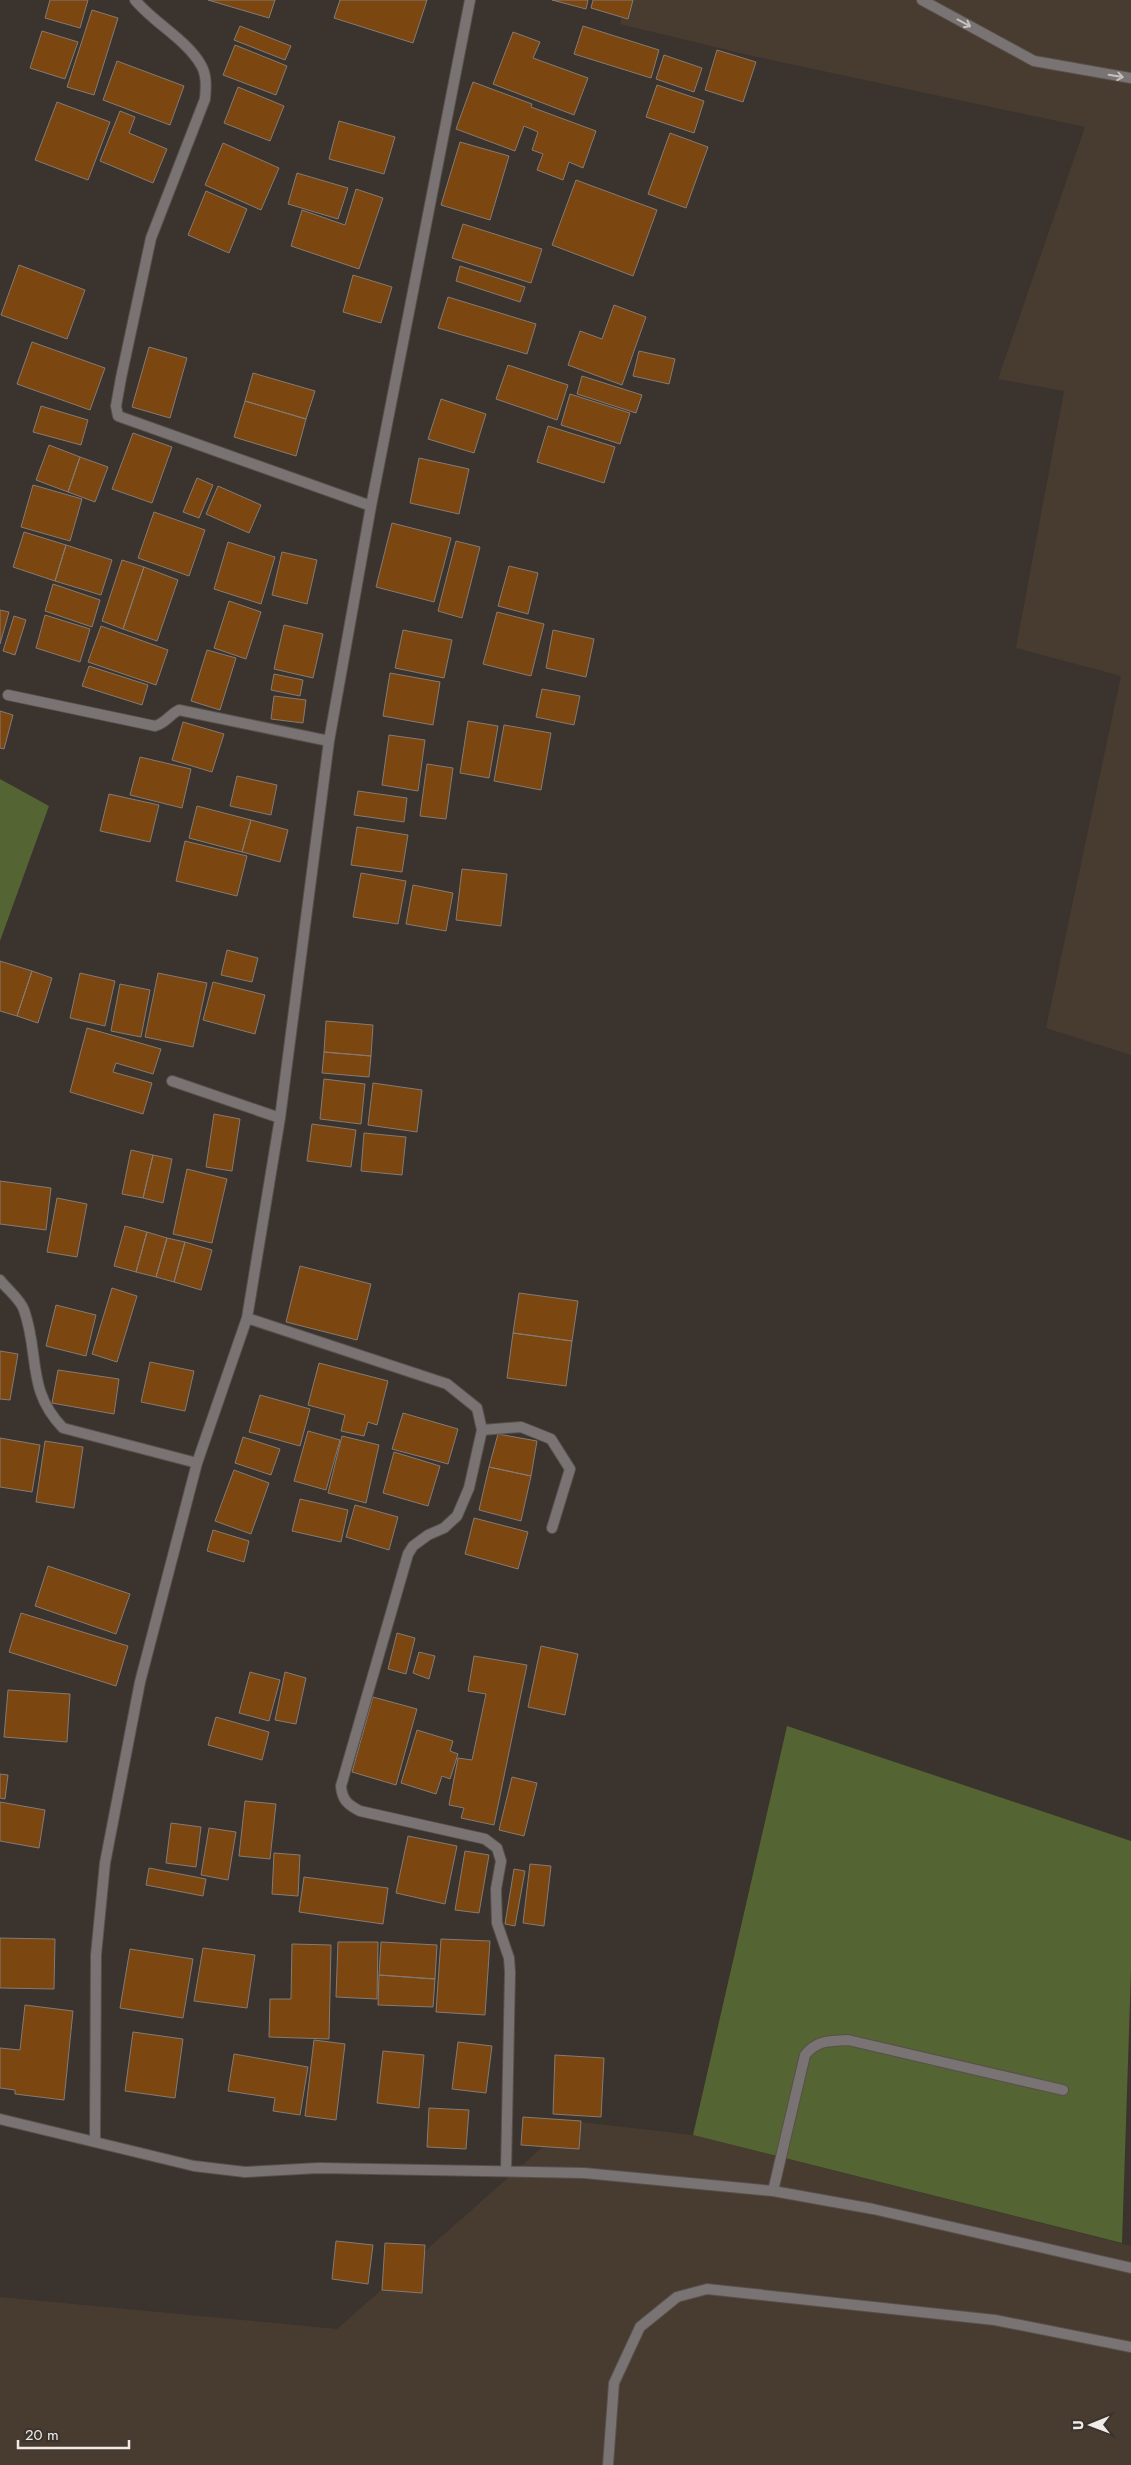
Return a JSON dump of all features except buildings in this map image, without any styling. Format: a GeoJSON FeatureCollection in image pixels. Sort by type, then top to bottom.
{"type":"FeatureCollection","features":[{"type":"Feature","properties":{"kind":"street"},"geometry":{"type":"LineString","coordinates":[[136,0],[144,11],[189,50],[202,65],[206,82],[205,99],[152,238],[119,387],[116,406],[118,416],[371,506]]}},
{"type":"Feature","properties":{"kind":"street"},"geometry":{"type":"LineString","coordinates":[[95,2140],[96,1955],[105,1863],[140,1682],[197,1463],[248,1318],[280,1118],[329,741],[371,506],[470,0]]}},
{"type":"Feature","properties":{"kind":"street"},"geometry":{"type":"LineString","coordinates":[[922,0],[1034,61],[1131,78]]}},
{"type":"Feature","properties":{"kind":"street"},"geometry":{"type":"LineString","coordinates":[[8,695],[155,726],[165,723],[172,713],[179,710],[329,741]]}},
{"type":"Feature","properties":{"kind":"street"},"geometry":{"type":"LineString","coordinates":[[172,1082],[280,1118]]}},
{"type":"Feature","properties":{"kind":"street"},"geometry":{"type":"LineString","coordinates":[[0,1280],[24,1308],[37,1385],[50,1414],[63,1428],[197,1463]]}},
{"type":"Feature","properties":{"kind":"street"},"geometry":{"type":"LineString","coordinates":[[248,1318],[447,1384],[477,1408],[482,1430],[469,1488],[457,1516],[444,1528],[428,1535],[413,1546],[408,1554],[341,1786],[342,1795],[348,1804],[360,1811],[486,1839],[497,1848],[500,1861],[496,1889],[497,1923],[509,1958],[510,1972],[506,2172]]}},
{"type":"Feature","properties":{"kind":"street"},"geometry":{"type":"LineString","coordinates":[[482,1430],[520,1427],[551,1439],[570,1469],[552,1528]]}},
{"type":"Feature","properties":{"kind":"street"},"geometry":{"type":"LineString","coordinates":[[773,2191],[804,2055],[812,2046],[828,2041],[848,2040],[1064,2090]]}},
{"type":"Feature","properties":{"kind":"street"},"geometry":{"type":"LineString","coordinates":[[0,2119],[95,2140],[194,2166],[245,2172],[319,2168],[584,2173],[773,2191],[873,2209],[1131,2268]]}},
{"type":"Feature","properties":{"kind":"street"},"geometry":{"type":"LineString","coordinates":[[608,2465],[614,2383],[640,2327],[676,2297],[707,2289],[995,2320],[1131,2347]]}},
{"type":"Feature","properties":{"kind":"shaded area"},"geometry":{"type":"Polygon","coordinates":[[[625,0],[1131,0],[1131,1055],[1046,1028],[1121,676],[1016,648],[1064,391],[998,379],[1085,127],[748,55],[620,24],[625,0]]]}},
{"type":"Feature","properties":{"kind":"shaded area"},"geometry":{"type":"Polygon","coordinates":[[[572,2121],[693,2135],[1131,2246],[1131,2465],[0,2465],[0,2297],[337,2329],[572,2121]]]}},
{"type":"Feature","properties":{"kind":"green space"},"geometry":{"type":"Polygon","coordinates":[[[0,779],[49,806],[0,941],[0,779]]]}},
{"type":"Feature","properties":{"kind":"green space"},"geometry":{"type":"Polygon","coordinates":[[[787,1726],[1131,1841],[1131,1971],[1122,2243],[693,2135],[787,1726]]]}}]}
